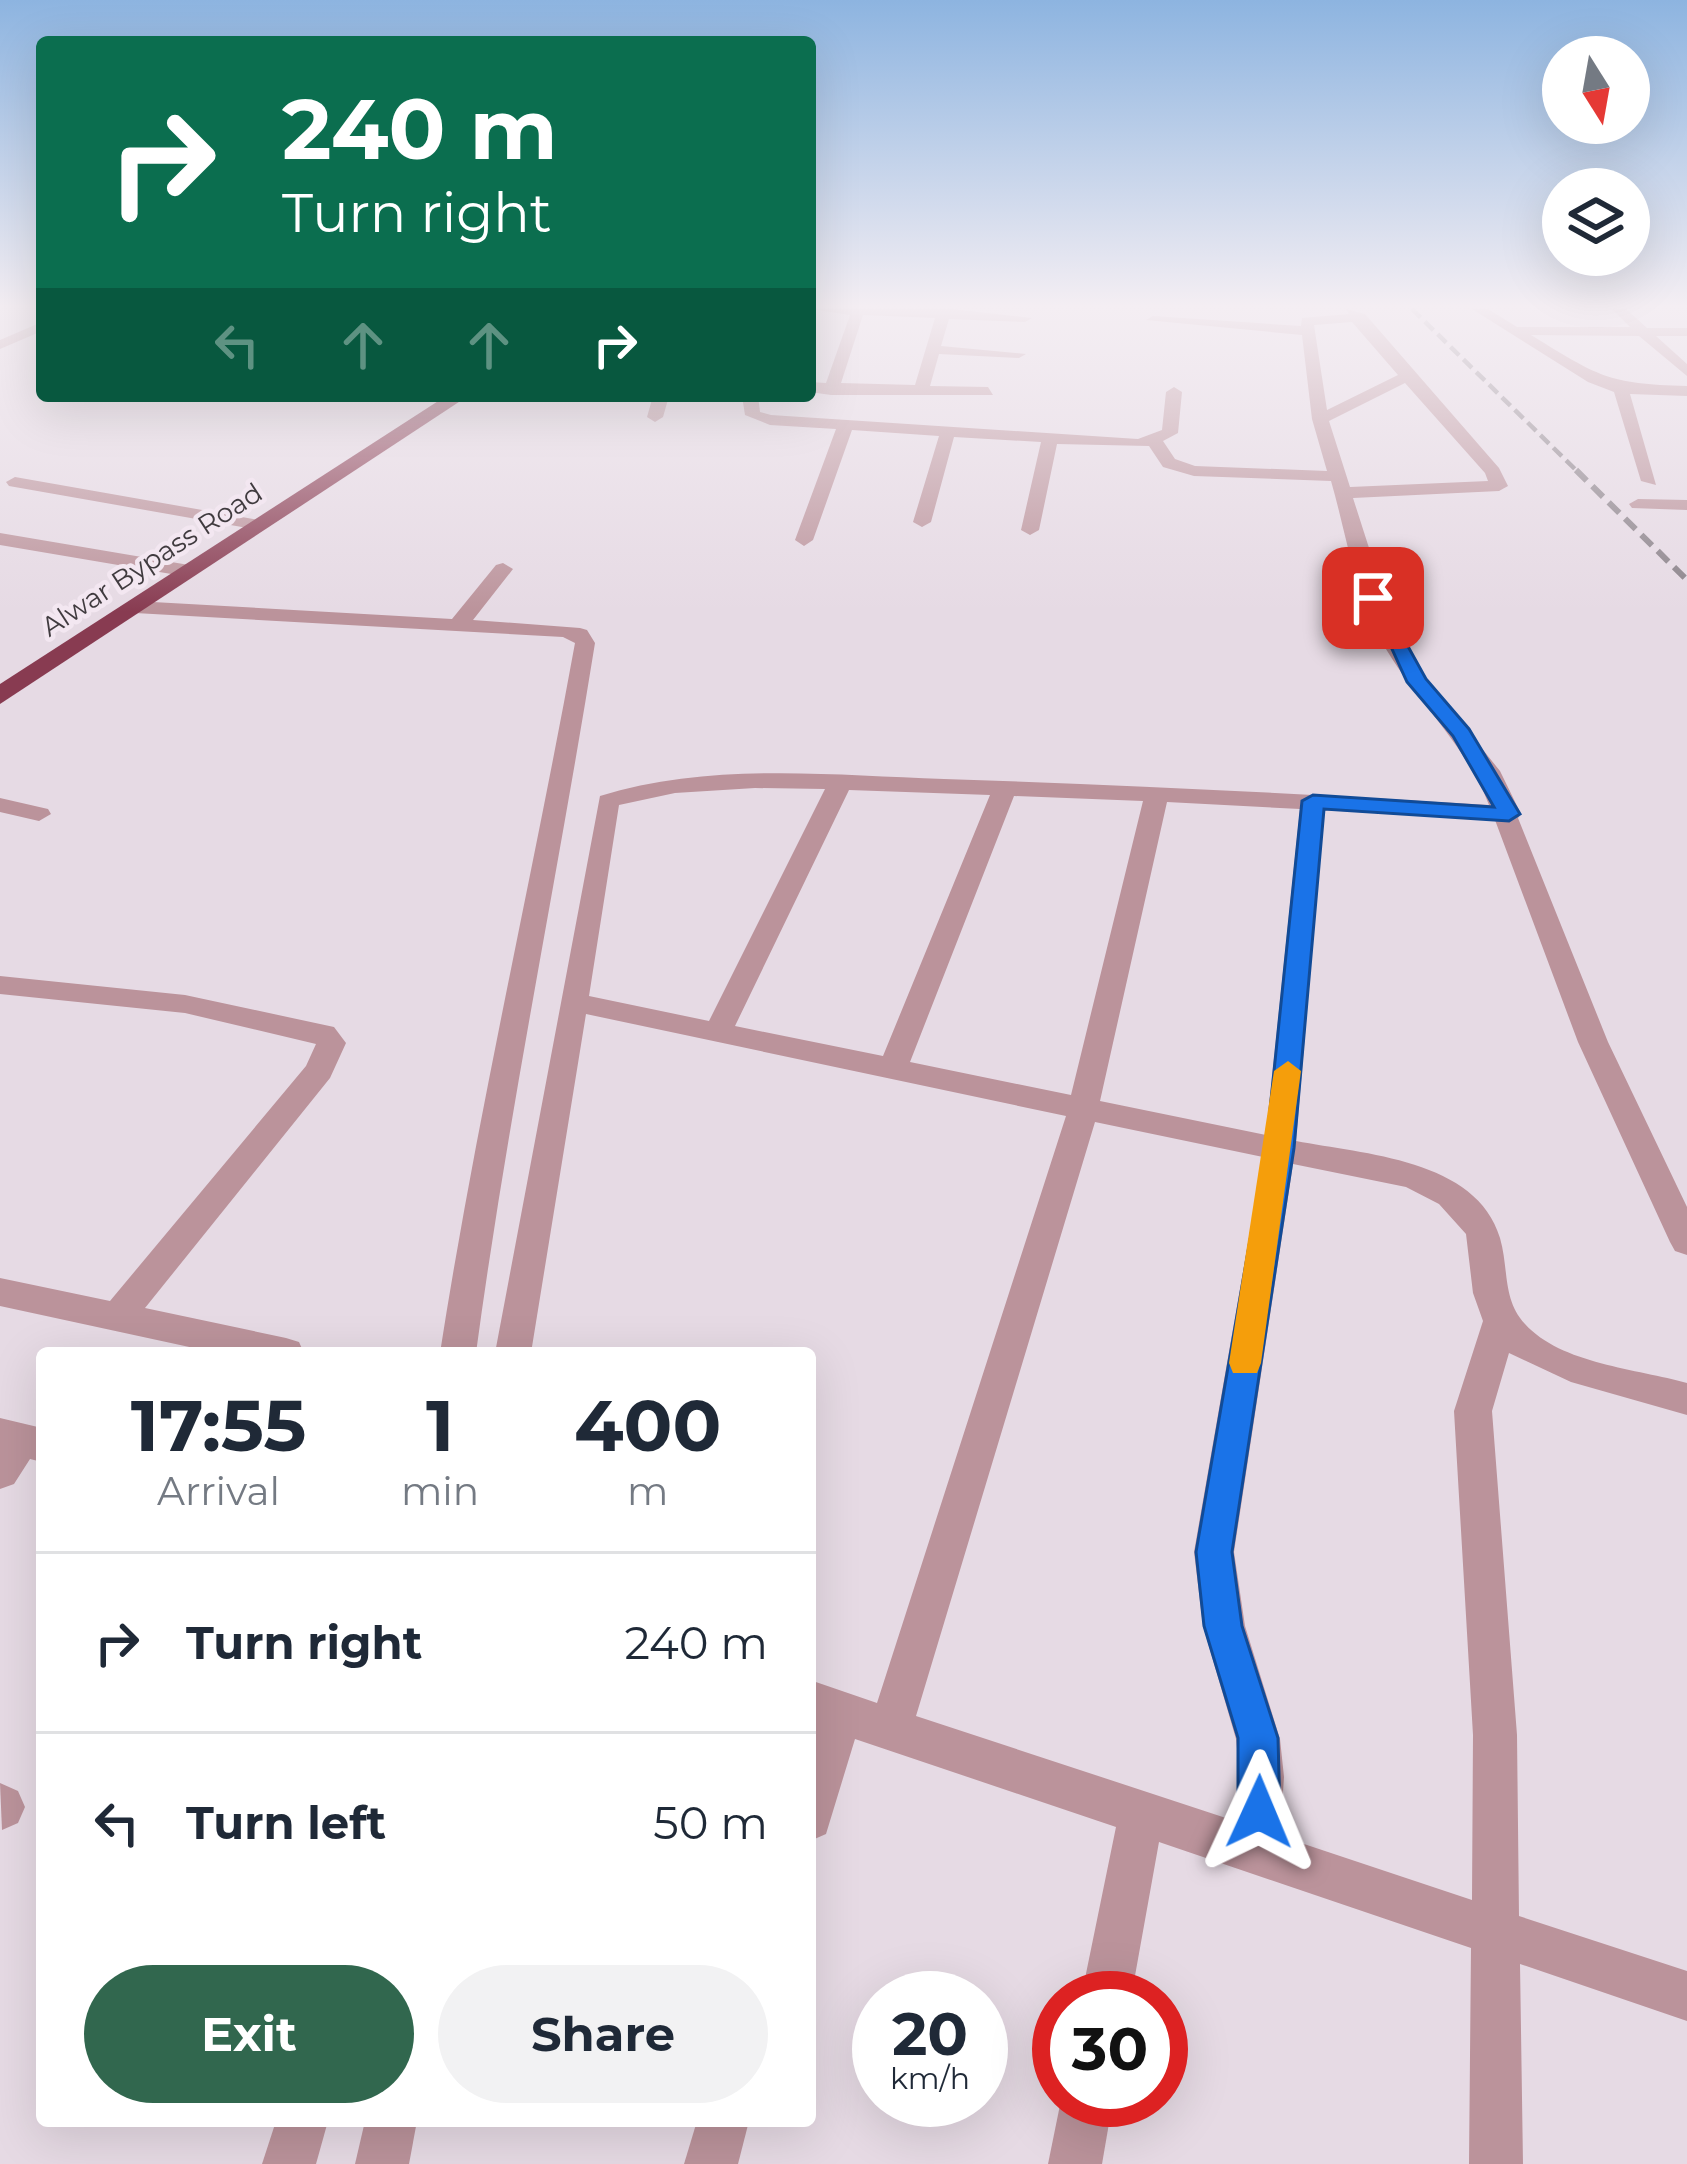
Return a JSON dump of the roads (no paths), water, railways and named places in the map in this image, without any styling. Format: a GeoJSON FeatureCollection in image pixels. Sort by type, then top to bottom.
{"type":"FeatureCollection","features":[{"type":"Feature","properties":{"kind":"highway","name":"Alwar Bypass Road"},"geometry":{"type":"LineString","coordinates":[[0,696],[437,410]]}},
{"type":"Feature","properties":{"kind":"street"},"geometry":{"type":"LineString","coordinates":[[655,417],[657,410]]}},
{"type":"Feature","properties":{"kind":"street"},"geometry":{"type":"LineString","coordinates":[[751,410],[760,418],[846,425],[1155,442],[1170,433],[1172,410]]}},
{"type":"Feature","properties":{"kind":"street"},"geometry":{"type":"LineString","coordinates":[[1319,410],[1385,629],[1417,682],[1488,771],[1509,814],[1538,913],[1687,1242]]}},
{"type":"Feature","properties":{"kind":"street"},"geometry":{"type":"LineString","coordinates":[[1320,419],[1338,410]]}},
{"type":"Feature","properties":{"kind":"street"},"geometry":{"type":"LineString","coordinates":[[1155,442],[1168,463],[1194,471],[1339,485],[1499,486],[1493,472],[1436,410]]}},
{"type":"Feature","properties":{"kind":"street"},"geometry":{"type":"LineString","coordinates":[[1628,410],[1650,481]]}},
{"type":"Feature","properties":{"kind":"street"},"geometry":{"type":"LineString","coordinates":[[804,541],[846,425]]}},
{"type":"Feature","properties":{"kind":"street"},"geometry":{"type":"LineString","coordinates":[[922,522],[947,431]]}},
{"type":"Feature","properties":{"kind":"street"},"geometry":{"type":"LineString","coordinates":[[1030,530],[1050,437]]}},
{"type":"Feature","properties":{"kind":"street"},"geometry":{"type":"LineString","coordinates":[[15,482],[259,525]]}},
{"type":"Feature","properties":{"kind":"street"},"geometry":{"type":"LineString","coordinates":[[1638,504],[1687,505]]}},
{"type":"Feature","properties":{"kind":"street"},"geometry":{"type":"LineString","coordinates":[[0,539],[189,571]]}},
{"type":"Feature","properties":{"kind":"street"},"geometry":{"type":"LineString","coordinates":[[458,625],[503,568]]}},
{"type":"Feature","properties":{"kind":"street"},"geometry":{"type":"LineString","coordinates":[[135,607],[580,634],[586,659],[485,1167],[459,1347]]}},
{"type":"Feature","properties":{"kind":"street"},"geometry":{"type":"LineString","coordinates":[[514,1347],[608,801],[664,789],[841,783],[1157,792],[1509,814]]}},
{"type":"Feature","properties":{"kind":"street"},"geometry":{"type":"LineString","coordinates":[[718,1031],[841,783]]}},
{"type":"Feature","properties":{"kind":"street"},"geometry":{"type":"LineString","coordinates":[[895,1066],[1005,788]]}},
{"type":"Feature","properties":{"kind":"street"},"geometry":{"type":"LineString","coordinates":[[890,1730],[1084,1106],[1157,792]]}},
{"type":"Feature","properties":{"kind":"street"},"geometry":{"type":"LineString","coordinates":[[1256,1847],[1262,1777],[1258,1738],[1223,1626],[1214,1552],[1280,1148],[1313,801]]}},
{"type":"Feature","properties":{"kind":"street"},"geometry":{"type":"LineString","coordinates":[[0,805],[39,814]]}},
{"type":"Feature","properties":{"kind":"street"},"geometry":{"type":"LineString","coordinates":[[0,985],[185,1004],[324,1034],[331,1043],[319,1071],[118,1317]]}},
{"type":"Feature","properties":{"kind":"street"},"geometry":{"type":"LineString","coordinates":[[572,1002],[1414,1178],[1471,1208],[1483,1228],[1501,1321],[1472,1411],[1495,1735],[1496,2164]]}},
{"type":"Feature","properties":{"kind":"street"},"geometry":{"type":"LineString","coordinates":[[0,1292],[258,1347]]}},
{"type":"Feature","properties":{"kind":"street"},"geometry":{"type":"LineString","coordinates":[[1501,1321],[1517,1340],[1546,1356],[1687,1399]]}},
{"type":"Feature","properties":{"kind":"street"},"geometry":{"type":"LineString","coordinates":[[816,1774],[825,1708],[1141,1816],[1256,1847],[1687,1996]]}},
{"type":"Feature","properties":{"kind":"street"},"geometry":{"type":"LineString","coordinates":[[1111,1971],[1141,1816]]}},
{"type":"Feature","properties":{"kind":"street"},"geometry":{"type":"LineString","coordinates":[[289,2164],[300,2127]]}},
{"type":"Feature","properties":{"kind":"street"},"geometry":{"type":"LineString","coordinates":[[382,2164],[390,2127]]}},
{"type":"Feature","properties":{"kind":"street"},"geometry":{"type":"LineString","coordinates":[[711,2164],[721,2127]]}},
{"type":"Feature","properties":{"kind":"street"},"geometry":{"type":"LineString","coordinates":[[1075,2164],[1082,2127]]}},
{"type":"Feature","properties":{"kind":"railway"},"geometry":{"type":"LineString","coordinates":[[1515,410],[1579,473]]}},
{"type":"Feature","properties":{"kind":"railway"},"geometry":{"type":"LineString","coordinates":[[1576,470],[1687,580]]}}]}
